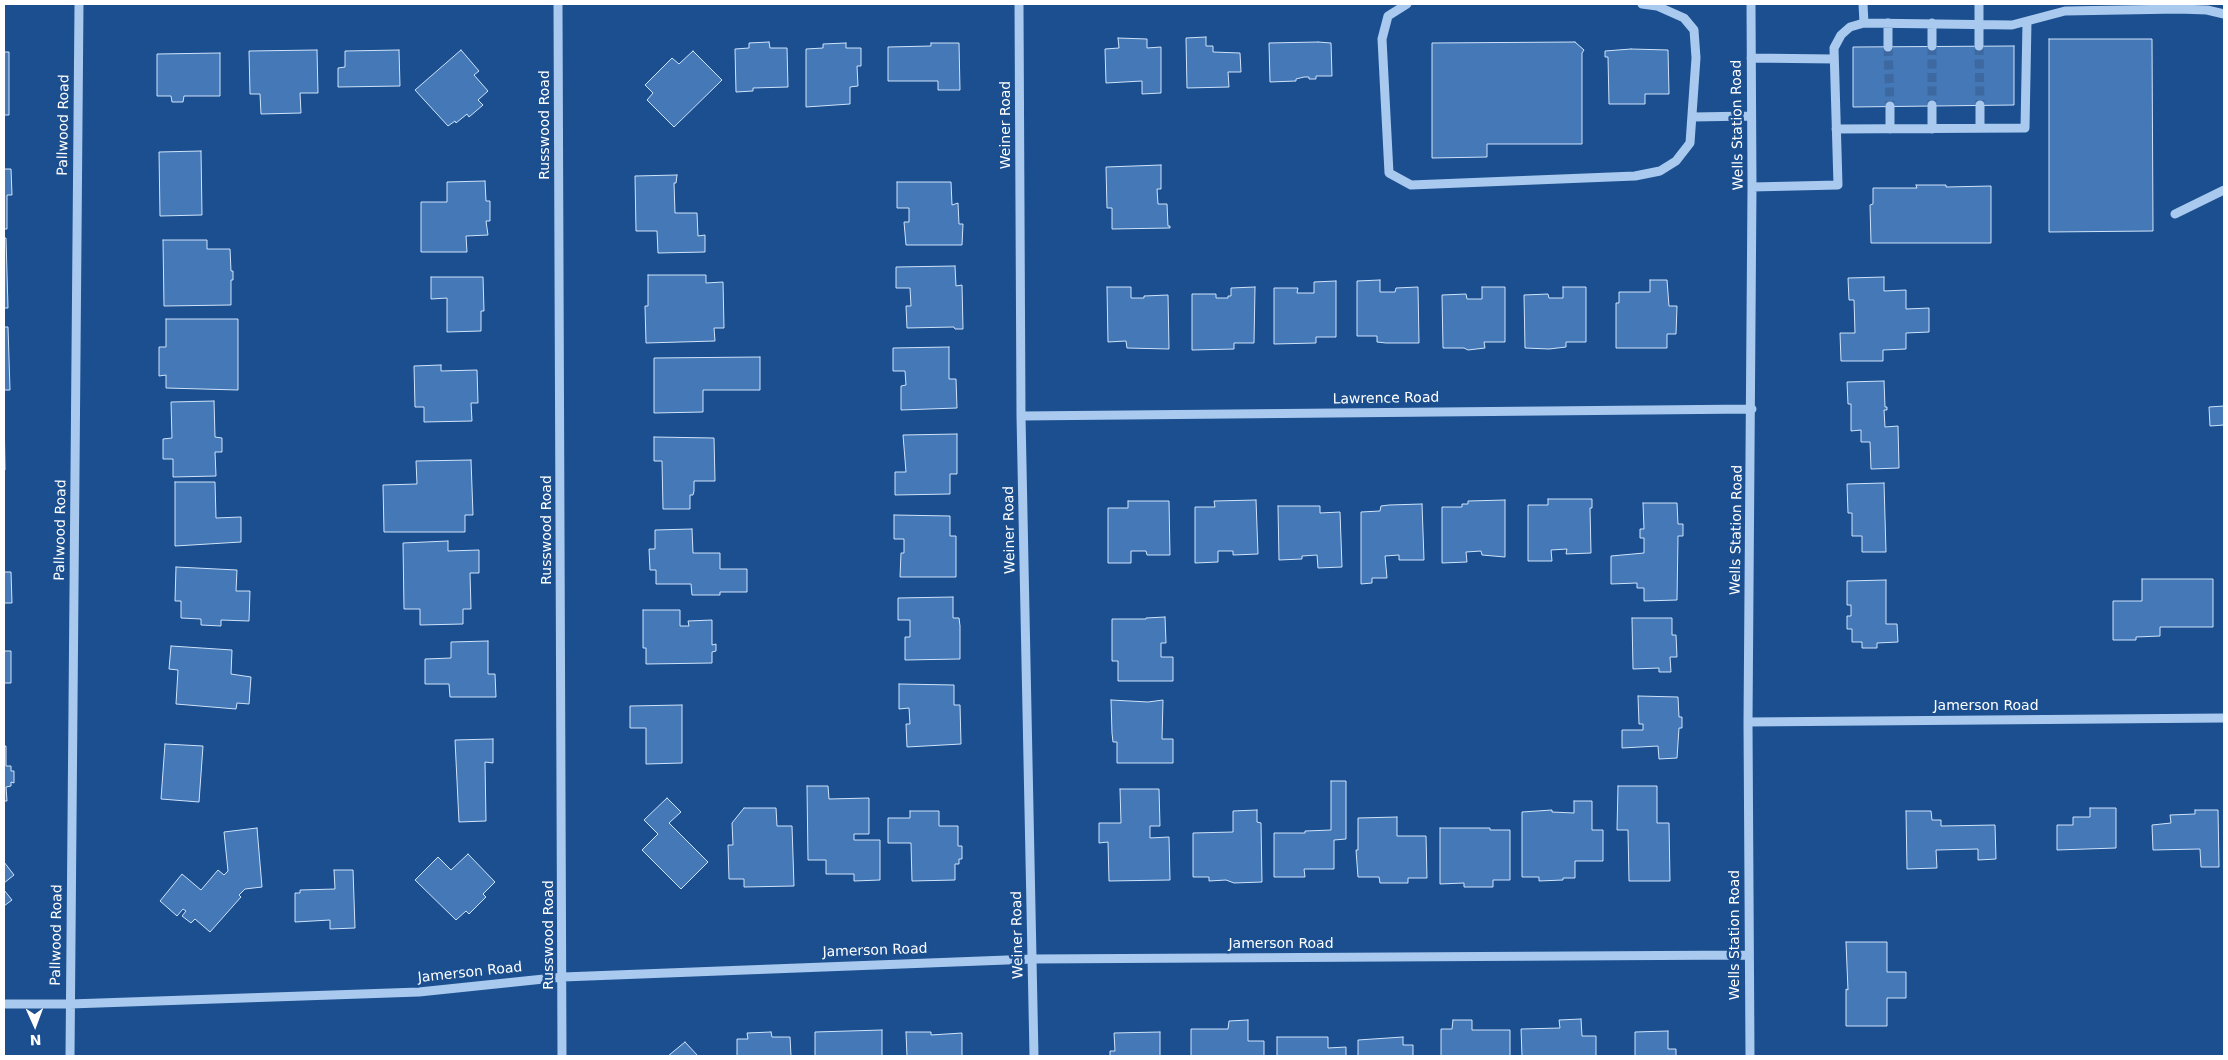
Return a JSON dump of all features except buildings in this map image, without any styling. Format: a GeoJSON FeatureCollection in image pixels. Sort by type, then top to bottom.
{"type":"FeatureCollection","features":[{"type":"Feature","properties":{"kind":"street","name":"Pallwood Road"},"geometry":{"type":"LineString","coordinates":[[70,1056],[79,4]]}},
{"type":"Feature","properties":{"kind":"street","name":"Russwood Road"},"geometry":{"type":"LineString","coordinates":[[558,4],[562,1056]]}},
{"type":"Feature","properties":{"kind":"street","name":"Weiner Road"},"geometry":{"type":"LineString","coordinates":[[1019,4],[1021,416],[1034,1056]]}},
{"type":"Feature","properties":{"kind":"street"},"geometry":{"type":"LineString","coordinates":[[1407,4],[1388,16],[1382,39],[1389,173],[1411,185],[1635,176],[1660,171],[1676,161],[1690,143],[1696,58],[1694,30],[1684,18],[1657,6],[1642,4]]}},
{"type":"Feature","properties":{"kind":"street","name":"Wells Station Road"},"geometry":{"type":"LineString","coordinates":[[1750,4],[1752,187],[1752,409],[1748,722],[1750,1056]]}},
{"type":"Feature","properties":{"kind":"street"},"geometry":{"type":"LineString","coordinates":[[1863,4],[1864,23]]}},
{"type":"Feature","properties":{"kind":"street"},"geometry":{"type":"LineString","coordinates":[[1979,4],[1979,46]]}},
{"type":"Feature","properties":{"kind":"street"},"geometry":{"type":"LineString","coordinates":[[1752,187],[1838,185],[1834,48],[1841,35],[1850,27],[1864,23],[2012,25],[2027,22],[2051,13],[2065,11],[2179,9],[2223,11]]}},
{"type":"Feature","properties":{"kind":"street"},"geometry":{"type":"LineString","coordinates":[[1836,129],[2025,128],[2027,22]]}},
{"type":"Feature","properties":{"kind":"street"},"geometry":{"type":"LineString","coordinates":[[1888,23],[1888,47]]}},
{"type":"Feature","properties":{"kind":"street"},"geometry":{"type":"LineString","coordinates":[[1932,24],[1932,46]]}},
{"type":"Feature","properties":{"kind":"street"},"geometry":{"type":"LineString","coordinates":[[1751,58],[1834,59]]}},
{"type":"Feature","properties":{"kind":"street"},"geometry":{"type":"LineString","coordinates":[[1980,105],[1980,128]]}},
{"type":"Feature","properties":{"kind":"street"},"geometry":{"type":"LineString","coordinates":[[1890,106],[1890,129]]}},
{"type":"Feature","properties":{"kind":"street"},"geometry":{"type":"LineString","coordinates":[[1932,106],[1932,129]]}},
{"type":"Feature","properties":{"kind":"street"},"geometry":{"type":"LineString","coordinates":[[1693,117],[1751,116]]}},
{"type":"Feature","properties":{"kind":"street"},"geometry":{"type":"LineString","coordinates":[[2174,214],[2224,190]]}},
{"type":"Feature","properties":{"kind":"street","name":"Lawrence Road"},"geometry":{"type":"LineString","coordinates":[[1021,416],[1752,409]]}},
{"type":"Feature","properties":{"kind":"street","name":"Jamerson Road"},"geometry":{"type":"LineString","coordinates":[[1748,722],[2224,718]]}},
{"type":"Feature","properties":{"kind":"street","name":"Jamerson Road"},"geometry":{"type":"LineString","coordinates":[[4,1004],[70,1004],[419,992],[563,977],[1033,959],[1749,955]]}},
{"type":"Feature","properties":{"kind":"tunnel"},"geometry":{"type":"LineString","coordinates":[[1932,46],[1932,105]]}},
{"type":"Feature","properties":{"kind":"tunnel"},"geometry":{"type":"LineString","coordinates":[[1979,46],[1980,105]]}},
{"type":"Feature","properties":{"kind":"tunnel"},"geometry":{"type":"LineString","coordinates":[[1888,47],[1890,106]]}}]}
